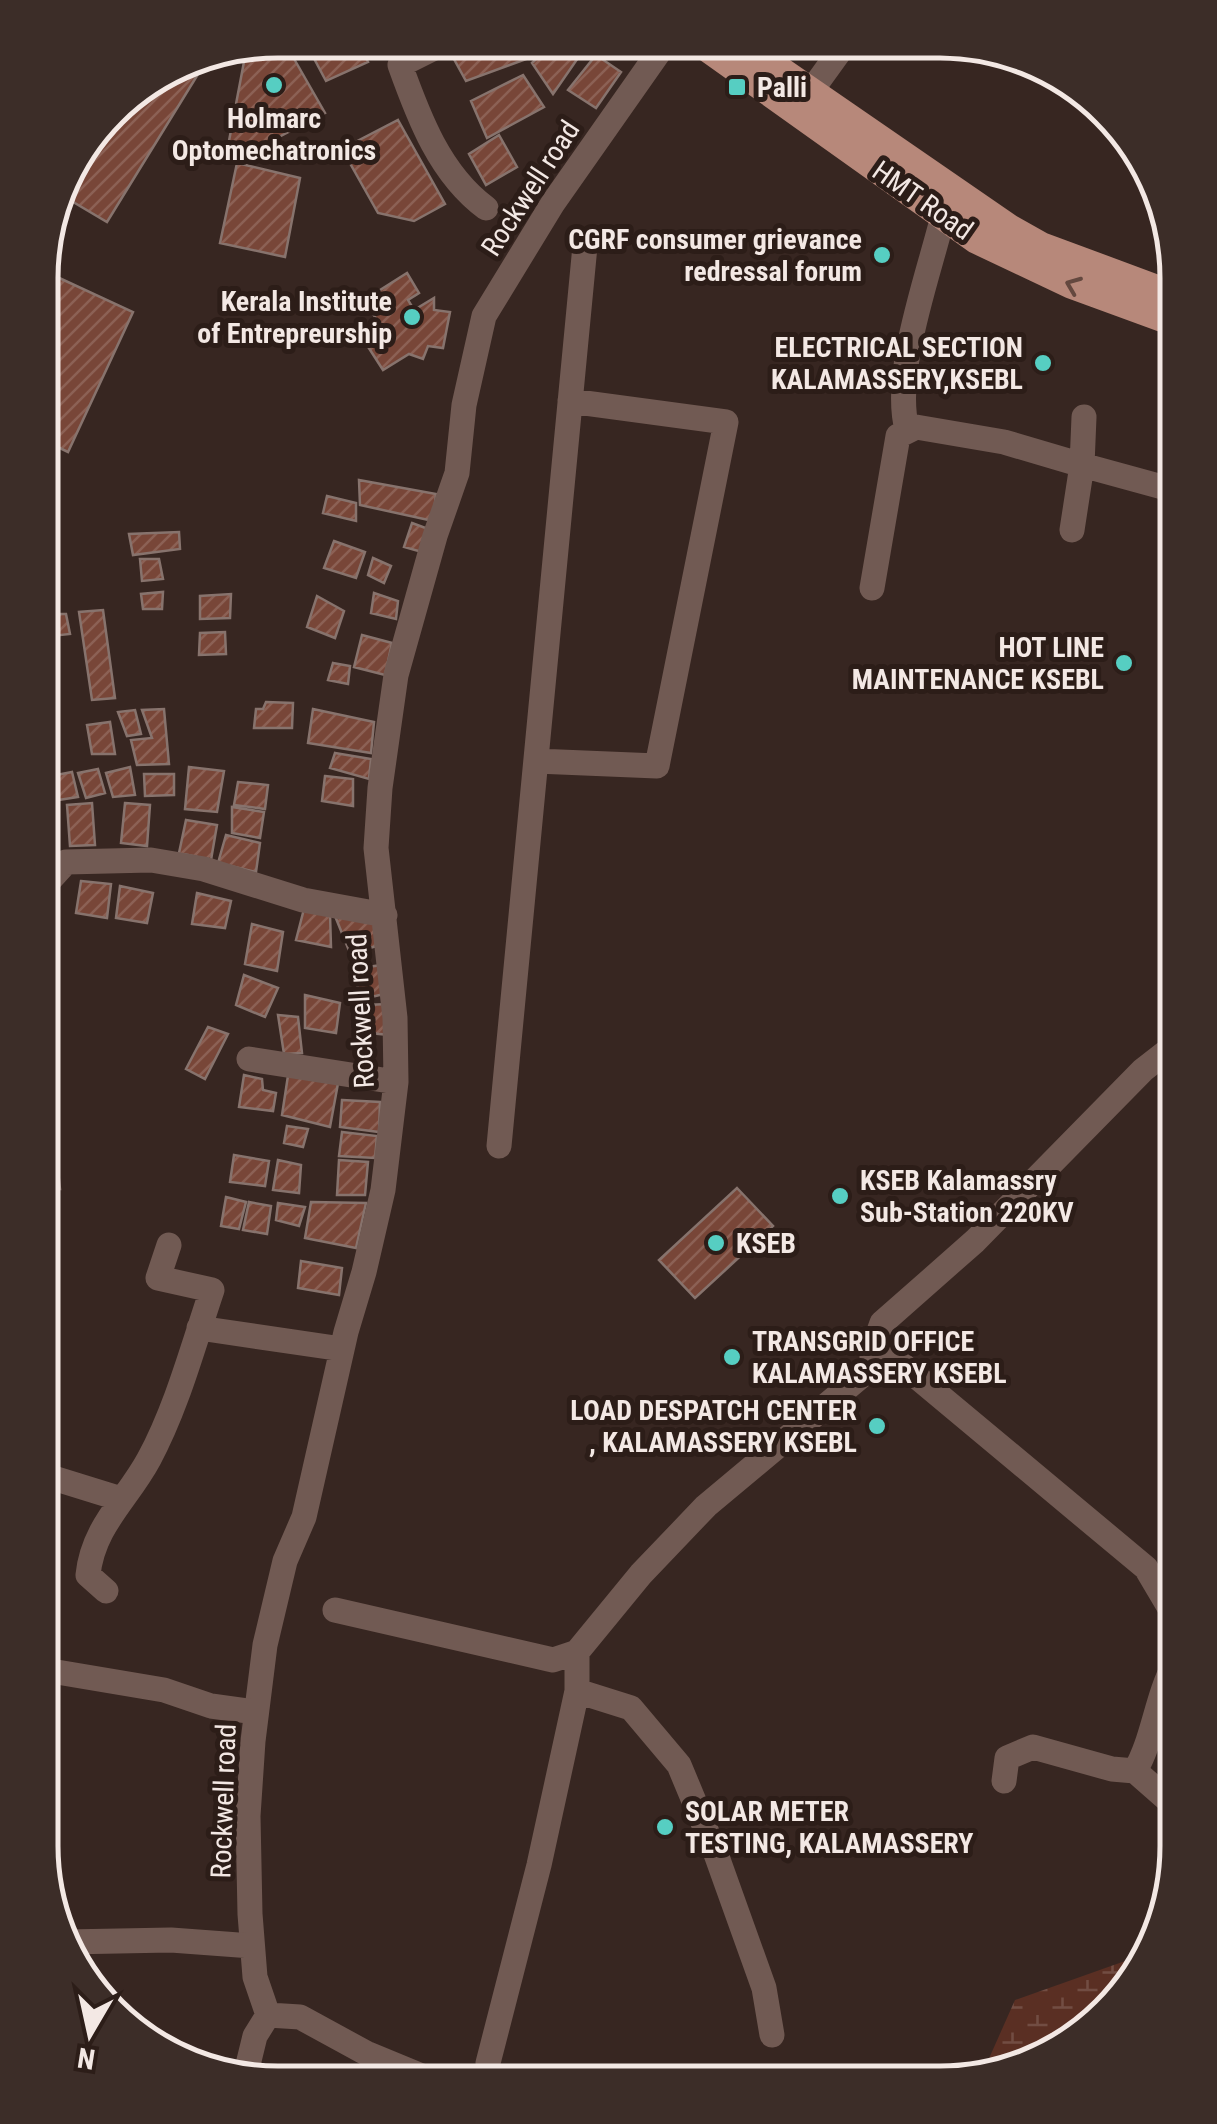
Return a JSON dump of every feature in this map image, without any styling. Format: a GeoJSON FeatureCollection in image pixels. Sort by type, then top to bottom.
{"type":"FeatureCollection","features":[{"type":"Feature","properties":{"kind":"main road","name":"HMT Road"},"geometry":{"type":"LineString","coordinates":[[728,58],[1009,230],[1041,247],[1160,291]]}},
{"type":"Feature","properties":{"kind":"main road","name":"HMT Road"},"geometry":{"type":"LineString","coordinates":[[755,58],[944,216],[1016,260],[1160,316]]}},
{"type":"Feature","properties":{"kind":"street"},"geometry":{"type":"LineString","coordinates":[[414,58],[400,65],[424,130],[465,193],[486,208]]}},
{"type":"Feature","properties":{"kind":"street","name":"Rockwell road"},"geometry":{"type":"LineString","coordinates":[[268,2015],[255,1976],[252,1946],[248,1816],[256,1712],[265,1645],[281,1578],[304,1517],[342,1349],[380,1211],[396,1082],[396,1018],[376,848],[396,674],[457,474],[464,405],[484,316],[553,203],[655,58]]}},
{"type":"Feature","properties":{"kind":"street"},"geometry":{"type":"LineString","coordinates":[[803,102],[834,58]]}},
{"type":"Feature","properties":{"kind":"street"},"geometry":{"type":"LineString","coordinates":[[906,429],[902,400],[906,365],[944,216]]}},
{"type":"Feature","properties":{"kind":"street"},"geometry":{"type":"LineString","coordinates":[[499,1146],[585,246]]}},
{"type":"Feature","properties":{"kind":"street"},"geometry":{"type":"LineString","coordinates":[[536,761],[657,766],[726,422],[570,401]]}},
{"type":"Feature","properties":{"kind":"street"},"geometry":{"type":"LineString","coordinates":[[1072,530],[1082,465],[1084,417]]}},
{"type":"Feature","properties":{"kind":"street"},"geometry":{"type":"LineString","coordinates":[[872,588],[898,436],[906,429],[916,427],[1004,442],[1160,486]]}},
{"type":"Feature","properties":{"kind":"street"},"geometry":{"type":"LineString","coordinates":[[58,871],[66,862],[151,860],[204,869],[303,900],[384,915]]}},
{"type":"Feature","properties":{"kind":"street"},"geometry":{"type":"LineString","coordinates":[[335,1610],[553,1660],[578,1652],[641,1574],[706,1506],[872,1367],[882,1323],[950,1265],[1160,1057]]}},
{"type":"Feature","properties":{"kind":"street"},"geometry":{"type":"LineString","coordinates":[[249,1059],[396,1082]]}},
{"type":"Feature","properties":{"kind":"street"},"geometry":{"type":"LineString","coordinates":[[106,1591],[88,1575],[90,1551],[147,1462],[162,1430],[212,1290],[158,1278],[169,1245]]}},
{"type":"Feature","properties":{"kind":"street"},"geometry":{"type":"LineString","coordinates":[[198,1328],[342,1349]]}},
{"type":"Feature","properties":{"kind":"street"},"geometry":{"type":"LineString","coordinates":[[876,1342],[1146,1568],[1159,1590]]}},
{"type":"Feature","properties":{"kind":"street"},"geometry":{"type":"LineString","coordinates":[[58,1479],[121,1499]]}},
{"type":"Feature","properties":{"kind":"street"},"geometry":{"type":"LineString","coordinates":[[488,2064],[539,1865],[577,1690],[578,1652]]}},
{"type":"Feature","properties":{"kind":"street"},"geometry":{"type":"LineString","coordinates":[[58,1671],[256,1712]]}},
{"type":"Feature","properties":{"kind":"street"},"geometry":{"type":"LineString","coordinates":[[577,1690],[630,1708],[679,1765],[764,1988],[772,2035]]}},
{"type":"Feature","properties":{"kind":"street"},"geometry":{"type":"LineString","coordinates":[[1135,1771],[1143,1757],[1159,1696]]}},
{"type":"Feature","properties":{"kind":"street"},"geometry":{"type":"LineString","coordinates":[[1004,1781],[1007,1758],[1033,1747],[1112,1769],[1135,1771],[1159,1792]]}},
{"type":"Feature","properties":{"kind":"street"},"geometry":{"type":"LineString","coordinates":[[79,1942],[171,1940],[252,1946]]}},
{"type":"Feature","properties":{"kind":"street"},"geometry":{"type":"LineString","coordinates":[[248,2065],[255,2036],[268,2015],[300,2017],[398,2066]]}},
{"type":"Feature","properties":{"kind":"green space"},"geometry":{"type":"Polygon","coordinates":[[[1127,1960],[1095,2002],[1073,2021],[1037,2044],[988,2060],[1015,2000],[1127,1960]]]}},
{"type":"Feature","properties":{"kind":"building","name":"Holmarc Optomechatronics"},"geometry":{"type":"Polygon","coordinates":[[[294,58],[325,113],[242,156],[229,141],[244,60],[294,58]]]}},
{"type":"Feature","properties":{"kind":"building"},"geometry":{"type":"Polygon","coordinates":[[[314,58],[366,58],[368,62],[326,81],[314,58]]]}},
{"type":"Feature","properties":{"kind":"building"},"geometry":{"type":"Polygon","coordinates":[[[453,58],[526,59],[466,81],[453,58]]]}},
{"type":"Feature","properties":{"kind":"building"},"geometry":{"type":"Polygon","coordinates":[[[537,58],[578,58],[553,94],[532,63],[537,58]]]}},
{"type":"Feature","properties":{"kind":"building"},"geometry":{"type":"Polygon","coordinates":[[[594,58],[600,58],[621,72],[596,108],[568,90],[594,58]]]}},
{"type":"Feature","properties":{"kind":"building"},"geometry":{"type":"Polygon","coordinates":[[[199,72],[107,222],[72,201],[95,155],[133,112],[168,87],[199,72]]]}},
{"type":"Feature","properties":{"kind":"building"},"geometry":{"type":"Polygon","coordinates":[[[523,75],[544,107],[487,138],[471,101],[523,75]]]}},
{"type":"Feature","properties":{"kind":"building"},"geometry":{"type":"Polygon","coordinates":[[[398,120],[445,204],[414,221],[378,213],[342,149],[398,120]]]}},
{"type":"Feature","properties":{"kind":"building"},"geometry":{"type":"Polygon","coordinates":[[[499,135],[517,167],[486,185],[469,154],[499,135]]]}},
{"type":"Feature","properties":{"kind":"building"},"geometry":{"type":"Polygon","coordinates":[[[237,163],[300,178],[285,257],[220,243],[237,163]]]}},
{"type":"Feature","properties":{"kind":"building","name":"Kerala Institute of Entrepreurship"},"geometry":{"type":"Polygon","coordinates":[[[407,273],[419,293],[408,300],[414,310],[434,298],[434,310],[450,312],[443,348],[428,346],[423,359],[409,354],[383,370],[365,342],[371,338],[366,329],[378,322],[369,307],[381,300],[377,292],[407,273]]]}},
{"type":"Feature","properties":{"kind":"building"},"geometry":{"type":"Polygon","coordinates":[[[58,277],[133,312],[68,452],[58,447],[58,277]]]}},
{"type":"Feature","properties":{"kind":"building"},"geometry":{"type":"Polygon","coordinates":[[[359,480],[436,494],[433,521],[360,505],[359,480]]]}},
{"type":"Feature","properties":{"kind":"building"},"geometry":{"type":"Polygon","coordinates":[[[327,496],[356,503],[356,521],[323,513],[327,496]]]}},
{"type":"Feature","properties":{"kind":"building"},"geometry":{"type":"Polygon","coordinates":[[[412,523],[431,530],[422,552],[404,547],[412,523]]]}},
{"type":"Feature","properties":{"kind":"building"},"geometry":{"type":"Polygon","coordinates":[[[179,532],[180,549],[133,555],[129,534],[179,532]]]}},
{"type":"Feature","properties":{"kind":"building"},"geometry":{"type":"Polygon","coordinates":[[[334,541],[365,552],[356,578],[324,568],[334,541]]]}},
{"type":"Feature","properties":{"kind":"building"},"geometry":{"type":"Polygon","coordinates":[[[373,558],[391,566],[384,583],[368,575],[373,558]]]}},
{"type":"Feature","properties":{"kind":"building"},"geometry":{"type":"Polygon","coordinates":[[[140,559],[159,559],[163,579],[142,581],[140,559]]]}},
{"type":"Feature","properties":{"kind":"building"},"geometry":{"type":"Polygon","coordinates":[[[163,592],[162,609],[143,609],[141,594],[163,592]]]}},
{"type":"Feature","properties":{"kind":"building"},"geometry":{"type":"Polygon","coordinates":[[[374,593],[398,601],[396,619],[371,613],[374,593]]]}},
{"type":"Feature","properties":{"kind":"building"},"geometry":{"type":"Polygon","coordinates":[[[231,594],[230,618],[200,619],[200,596],[231,594]]]}},
{"type":"Feature","properties":{"kind":"building"},"geometry":{"type":"Polygon","coordinates":[[[317,596],[344,611],[335,638],[307,627],[317,596]]]}},
{"type":"Feature","properties":{"kind":"building"},"geometry":{"type":"Polygon","coordinates":[[[103,610],[115,698],[92,700],[79,612],[103,610]]]}},
{"type":"Feature","properties":{"kind":"building"},"geometry":{"type":"Polygon","coordinates":[[[58,614],[66,614],[70,634],[58,635],[58,614]]]}},
{"type":"Feature","properties":{"kind":"building"},"geometry":{"type":"Polygon","coordinates":[[[225,632],[226,654],[199,655],[200,633],[225,632]]]}},
{"type":"Feature","properties":{"kind":"building"},"geometry":{"type":"Polygon","coordinates":[[[362,635],[392,643],[385,675],[354,667],[362,635]]]}},
{"type":"Feature","properties":{"kind":"building"},"geometry":{"type":"Polygon","coordinates":[[[333,663],[350,666],[348,684],[328,680],[333,663]]]}},
{"type":"Feature","properties":{"kind":"building"},"geometry":{"type":"Polygon","coordinates":[[[266,702],[293,703],[292,728],[254,728],[256,709],[263,709],[266,702]]]}},
{"type":"Feature","properties":{"kind":"building"},"geometry":{"type":"Polygon","coordinates":[[[164,709],[169,764],[137,765],[131,740],[152,738],[142,710],[164,709]]]}},
{"type":"Feature","properties":{"kind":"building"},"geometry":{"type":"Polygon","coordinates":[[[313,709],[374,722],[371,753],[308,743],[313,709]]]}},
{"type":"Feature","properties":{"kind":"building"},"geometry":{"type":"Polygon","coordinates":[[[135,710],[141,734],[127,736],[118,712],[135,710]]]}},
{"type":"Feature","properties":{"kind":"building"},"geometry":{"type":"Polygon","coordinates":[[[110,722],[115,754],[92,754],[87,725],[110,722]]]}},
{"type":"Feature","properties":{"kind":"building"},"geometry":{"type":"Polygon","coordinates":[[[335,753],[371,759],[369,779],[330,768],[335,753]]]}},
{"type":"Feature","properties":{"kind":"building"},"geometry":{"type":"Polygon","coordinates":[[[130,767],[135,795],[113,797],[106,773],[130,767]]]}},
{"type":"Feature","properties":{"kind":"building"},"geometry":{"type":"Polygon","coordinates":[[[189,767],[224,771],[217,812],[185,809],[189,767]]]}},
{"type":"Feature","properties":{"kind":"building"},"geometry":{"type":"Polygon","coordinates":[[[98,769],[105,793],[86,798],[78,773],[98,769]]]}},
{"type":"Feature","properties":{"kind":"building"},"geometry":{"type":"Polygon","coordinates":[[[72,772],[78,797],[58,800],[58,775],[72,772]]]}},
{"type":"Feature","properties":{"kind":"building"},"geometry":{"type":"Polygon","coordinates":[[[144,774],[174,774],[174,795],[145,796],[144,774]]]}},
{"type":"Feature","properties":{"kind":"building"},"geometry":{"type":"Polygon","coordinates":[[[325,776],[353,779],[353,806],[322,801],[325,776]]]}},
{"type":"Feature","properties":{"kind":"building"},"geometry":{"type":"Polygon","coordinates":[[[238,782],[268,785],[265,809],[234,805],[238,782]]]}},
{"type":"Feature","properties":{"kind":"building"},"geometry":{"type":"Polygon","coordinates":[[[92,803],[95,845],[70,846],[67,805],[92,803]]]}},
{"type":"Feature","properties":{"kind":"building"},"geometry":{"type":"Polygon","coordinates":[[[125,803],[150,805],[147,846],[121,843],[125,803]]]}},
{"type":"Feature","properties":{"kind":"building"},"geometry":{"type":"Polygon","coordinates":[[[232,807],[264,812],[260,838],[232,833],[232,807]]]}},
{"type":"Feature","properties":{"kind":"building"},"geometry":{"type":"Polygon","coordinates":[[[186,820],[217,825],[211,860],[179,853],[186,820]]]}},
{"type":"Feature","properties":{"kind":"building"},"geometry":{"type":"Polygon","coordinates":[[[226,835],[260,843],[256,872],[218,863],[226,835]]]}},
{"type":"Feature","properties":{"kind":"building"},"geometry":{"type":"Polygon","coordinates":[[[81,881],[111,884],[107,918],[76,913],[81,881]]]}},
{"type":"Feature","properties":{"kind":"building"},"geometry":{"type":"Polygon","coordinates":[[[120,886],[153,893],[147,923],[116,918],[120,886]]]}},
{"type":"Feature","properties":{"kind":"building"},"geometry":{"type":"Polygon","coordinates":[[[197,893],[231,901],[225,928],[192,924],[197,893]]]}},
{"type":"Feature","properties":{"kind":"building"},"geometry":{"type":"Polygon","coordinates":[[[304,909],[330,914],[331,947],[296,940],[304,909]]]}},
{"type":"Feature","properties":{"kind":"building"},"geometry":{"type":"Polygon","coordinates":[[[333,911],[379,918],[381,945],[350,953],[333,911]]]}},
{"type":"Feature","properties":{"kind":"building"},"geometry":{"type":"Polygon","coordinates":[[[252,924],[283,932],[277,971],[245,964],[252,924]]]}},
{"type":"Feature","properties":{"kind":"building"},"geometry":{"type":"Polygon","coordinates":[[[383,965],[388,993],[363,999],[350,969],[383,965]]]}},
{"type":"Feature","properties":{"kind":"building"},"geometry":{"type":"Polygon","coordinates":[[[244,975],[278,988],[265,1017],[236,1005],[244,975]]]}},
{"type":"Feature","properties":{"kind":"building"},"geometry":{"type":"Polygon","coordinates":[[[305,995],[340,1003],[336,1033],[305,1028],[305,995]]]}},
{"type":"Feature","properties":{"kind":"building"},"geometry":{"type":"Polygon","coordinates":[[[389,1004],[391,1035],[369,1033],[364,1005],[389,1004]]]}},
{"type":"Feature","properties":{"kind":"building"},"geometry":{"type":"Polygon","coordinates":[[[278,1015],[298,1017],[302,1053],[284,1054],[278,1015]]]}},
{"type":"Feature","properties":{"kind":"building"},"geometry":{"type":"Polygon","coordinates":[[[208,1027],[228,1034],[205,1079],[186,1069],[208,1027]]]}},
{"type":"Feature","properties":{"kind":"building"},"geometry":{"type":"Polygon","coordinates":[[[289,1069],[339,1078],[330,1127],[282,1115],[289,1069]]]}},
{"type":"Feature","properties":{"kind":"building"},"geometry":{"type":"Polygon","coordinates":[[[244,1075],[262,1079],[263,1090],[276,1093],[273,1111],[239,1107],[244,1075]]]}},
{"type":"Feature","properties":{"kind":"building"},"geometry":{"type":"Polygon","coordinates":[[[342,1100],[380,1102],[379,1132],[340,1127],[342,1100]]]}},
{"type":"Feature","properties":{"kind":"building"},"geometry":{"type":"Polygon","coordinates":[[[287,1126],[308,1129],[303,1147],[284,1143],[287,1126]]]}},
{"type":"Feature","properties":{"kind":"building"},"geometry":{"type":"Polygon","coordinates":[[[342,1132],[377,1136],[375,1158],[339,1156],[342,1132]]]}},
{"type":"Feature","properties":{"kind":"building"},"geometry":{"type":"Polygon","coordinates":[[[234,1155],[269,1161],[265,1186],[230,1182],[234,1155]]]}},
{"type":"Feature","properties":{"kind":"building"},"geometry":{"type":"Polygon","coordinates":[[[278,1160],[301,1165],[299,1193],[273,1190],[278,1160]]]}},
{"type":"Feature","properties":{"kind":"building"},"geometry":{"type":"Polygon","coordinates":[[[339,1160],[368,1162],[365,1195],[337,1195],[339,1160]]]}},
{"type":"Feature","properties":{"kind":"building","name":"KSEB"},"geometry":{"type":"Polygon","coordinates":[[[737,1188],[773,1226],[695,1298],[659,1260],[737,1188]]]}},
{"type":"Feature","properties":{"kind":"building"},"geometry":{"type":"Polygon","coordinates":[[[226,1197],[246,1202],[239,1229],[221,1226],[226,1197]]]}},
{"type":"Feature","properties":{"kind":"building"},"geometry":{"type":"Polygon","coordinates":[[[249,1202],[271,1206],[267,1234],[243,1230],[249,1202]]]}},
{"type":"Feature","properties":{"kind":"building"},"geometry":{"type":"Polygon","coordinates":[[[311,1202],[366,1203],[356,1248],[305,1238],[311,1202]]]}},
{"type":"Feature","properties":{"kind":"building"},"geometry":{"type":"Polygon","coordinates":[[[278,1203],[305,1207],[299,1226],[276,1220],[278,1203]]]}},
{"type":"Feature","properties":{"kind":"building"},"geometry":{"type":"Polygon","coordinates":[[[301,1261],[342,1268],[339,1295],[298,1288],[301,1261]]]}},
{"type":"Feature","properties":{"kind":"place","name":"Holmarc Optomechatronics"},"geometry":{"type":"Point","coordinates":[274,85]}},
{"type":"Feature","properties":{"kind":"place","name":"Palli"},"geometry":{"type":"Point","coordinates":[737,87]}},
{"type":"Feature","properties":{"kind":"place","name":"CGRF consumer grievance redressal forum"},"geometry":{"type":"Point","coordinates":[882,255]}},
{"type":"Feature","properties":{"kind":"place","name":"Kerala Institute of Entrepreurship"},"geometry":{"type":"Point","coordinates":[412,317]}},
{"type":"Feature","properties":{"kind":"place","name":"ELECTRICAL SECTION KALAMASSERY,KSEBL"},"geometry":{"type":"Point","coordinates":[1043,363]}},
{"type":"Feature","properties":{"kind":"place","name":"HOT LINE MAINTENANCE KSEBL"},"geometry":{"type":"Point","coordinates":[1124,663]}},
{"type":"Feature","properties":{"kind":"place","name":"KSEB Kalamassry Sub-Station 220KV"},"geometry":{"type":"Point","coordinates":[840,1196]}},
{"type":"Feature","properties":{"kind":"place","name":"KSEB"},"geometry":{"type":"Point","coordinates":[716,1243]}},
{"type":"Feature","properties":{"kind":"place","name":"TRANSGRID OFFICE KALAMASSERY KSEBL"},"geometry":{"type":"Point","coordinates":[732,1357]}},
{"type":"Feature","properties":{"kind":"place","name":"LOAD DESPATCH CENTER , KALAMASSERY KSEBL"},"geometry":{"type":"Point","coordinates":[877,1426]}},
{"type":"Feature","properties":{"kind":"place","name":"SOLAR METER TESTING, KALAMASSERY"},"geometry":{"type":"Point","coordinates":[665,1827]}}]}
